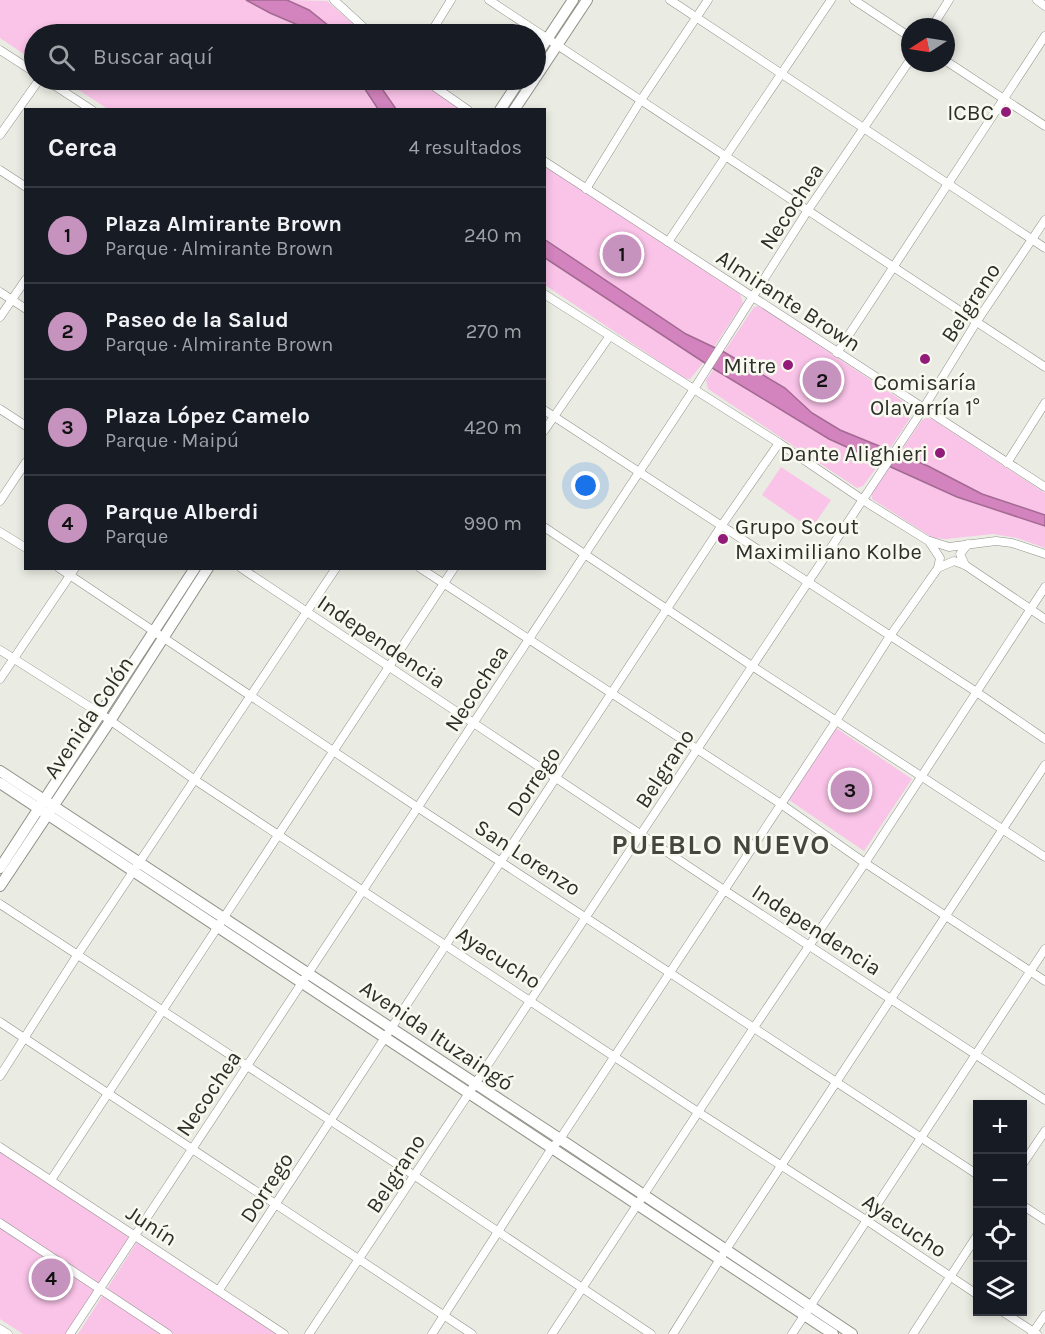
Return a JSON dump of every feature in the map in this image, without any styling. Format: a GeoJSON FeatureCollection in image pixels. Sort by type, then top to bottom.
{"type":"FeatureCollection","features":[{"type":"Feature","properties":{"kind":"main road"},"geometry":{"type":"LineString","coordinates":[[546,54],[573,0]]}},
{"type":"Feature","properties":{"kind":"main road"},"geometry":{"type":"LineString","coordinates":[[546,47],[587,0]]}},
{"type":"Feature","properties":{"kind":"main road"},"geometry":{"type":"LineString","coordinates":[[501,108],[513,90]]}},
{"type":"Feature","properties":{"kind":"main road"},"geometry":{"type":"LineString","coordinates":[[515,108],[527,90]]}},
{"type":"Feature","properties":{"kind":"main road","name":"Avenida Colón"},"geometry":{"type":"LineString","coordinates":[[106,718],[154,632],[194,570]]}},
{"type":"Feature","properties":{"kind":"main road","name":"Avenida Colón"},"geometry":{"type":"LineString","coordinates":[[0,868],[46,807],[164,638],[207,570]]}},
{"type":"Feature","properties":{"kind":"main road","name":"Avenida Ituzaingó"},"geometry":{"type":"LineString","coordinates":[[0,771],[46,807],[473,1089],[552,1148],[637,1206],[722,1255],[807,1310],[852,1334]]}},
{"type":"Feature","properties":{"kind":"main road","name":"Avenida Ituzaingó"},"geometry":{"type":"LineString","coordinates":[[0,783],[46,807]]}},
{"type":"Feature","properties":{"kind":"main road","name":"Avenida Colón"},"geometry":{"type":"LineString","coordinates":[[0,886],[46,807]]}},
{"type":"Feature","properties":{"kind":"main road","name":"Avenida Ituzaingó"},"geometry":{"type":"LineString","coordinates":[[473,1089],[560,1139],[644,1196],[722,1255]]}},
{"type":"Feature","properties":{"kind":"main road","name":"Avenida Ituzaingó"},"geometry":{"type":"LineString","coordinates":[[807,1310],[834,1334]]}},
{"type":"Feature","properties":{"kind":"street"},"geometry":{"type":"LineString","coordinates":[[334,0],[360,24]]}},
{"type":"Feature","properties":{"kind":"street"},"geometry":{"type":"LineString","coordinates":[[436,24],[451,0]]}},
{"type":"Feature","properties":{"kind":"street"},"geometry":{"type":"LineString","coordinates":[[489,0],[526,24]]}},
{"type":"Feature","properties":{"kind":"street"},"geometry":{"type":"LineString","coordinates":[[670,0],[1045,248]]}},
{"type":"Feature","properties":{"kind":"street"},"geometry":{"type":"LineString","coordinates":[[586,189],[641,100],[708,0]]}},
{"type":"Feature","properties":{"kind":"street"},"geometry":{"type":"LineString","coordinates":[[668,242],[831,0]]}},
{"type":"Feature","properties":{"kind":"street"},"geometry":{"type":"LineString","coordinates":[[854,0],[901,31]]}},
{"type":"Feature","properties":{"kind":"street"},"geometry":{"type":"LineString","coordinates":[[938,18],[949,0]]}},
{"type":"Feature","properties":{"kind":"street"},"geometry":{"type":"LineString","coordinates":[[1037,0],[1045,6]]}},
{"type":"Feature","properties":{"kind":"street"},"geometry":{"type":"LineString","coordinates":[[837,353],[1045,36]]}},
{"type":"Feature","properties":{"kind":"street"},"geometry":{"type":"LineString","coordinates":[[546,37],[1045,367]]}},
{"type":"Feature","properties":{"kind":"street"},"geometry":{"type":"LineString","coordinates":[[0,50],[24,66]]}},
{"type":"Feature","properties":{"kind":"street"},"geometry":{"type":"LineString","coordinates":[[955,67],[1045,126]]}},
{"type":"Feature","properties":{"kind":"street","name":"Necochea"},"geometry":{"type":"LineString","coordinates":[[70,1334],[694,389],[808,210],[902,72]]}},
{"type":"Feature","properties":{"kind":"street"},"geometry":{"type":"LineString","coordinates":[[0,135],[32,90]]}},
{"type":"Feature","properties":{"kind":"street"},"geometry":{"type":"LineString","coordinates":[[61,90],[89,108]]}},
{"type":"Feature","properties":{"kind":"street"},"geometry":{"type":"LineString","coordinates":[[441,90],[465,108]]}},
{"type":"Feature","properties":{"kind":"street","name":"Almirante Brown"},"geometry":{"type":"LineString","coordinates":[[546,162],[1045,487]]}},
{"type":"Feature","properties":{"kind":"street"},"geometry":{"type":"LineString","coordinates":[[0,171],[24,187]]}},
{"type":"Feature","properties":{"kind":"street","name":"Belgrano"},"geometry":{"type":"LineString","coordinates":[[309,1334],[923,409],[977,321],[1045,220]]}},
{"type":"Feature","properties":{"kind":"street"},"geometry":{"type":"LineString","coordinates":[[0,317],[24,282]]}},
{"type":"Feature","properties":{"kind":"street"},"geometry":{"type":"LineString","coordinates":[[0,292],[24,308]]}},
{"type":"Feature","properties":{"kind":"street"},"geometry":{"type":"LineString","coordinates":[[546,295],[927,540],[949,547],[996,541],[1012,543],[1045,554]]}},
{"type":"Feature","properties":{"kind":"street"},"geometry":{"type":"LineString","coordinates":[[546,427],[609,337]]}},
{"type":"Feature","properties":{"kind":"street"},"geometry":{"type":"LineString","coordinates":[[1007,463],[1045,404]]}},
{"type":"Feature","properties":{"kind":"street"},"geometry":{"type":"LineString","coordinates":[[0,409],[24,425]]}},
{"type":"Feature","properties":{"kind":"street"},"geometry":{"type":"LineString","coordinates":[[546,411],[722,525],[1045,740]]}},
{"type":"Feature","properties":{"kind":"street","name":"Dorrego"},"geometry":{"type":"LineString","coordinates":[[219,1290],[722,525],[779,443]]}},
{"type":"Feature","properties":{"kind":"street"},"geometry":{"type":"LineString","coordinates":[[0,501],[24,465]]}},
{"type":"Feature","properties":{"kind":"street"},"geometry":{"type":"LineString","coordinates":[[546,528],[1045,857]]}},
{"type":"Feature","properties":{"kind":"street"},"geometry":{"type":"LineString","coordinates":[[0,532],[24,547]]}},
{"type":"Feature","properties":{"kind":"street"},"geometry":{"type":"LineString","coordinates":[[432,1334],[890,636],[938,568],[940,558],[927,540]]}},
{"type":"Feature","properties":{"kind":"street"},"geometry":{"type":"LineString","coordinates":[[965,565],[960,554],[968,544]]}},
{"type":"Feature","properties":{"kind":"street"},"geometry":{"type":"LineString","coordinates":[[938,568],[954,561],[965,565],[1045,619]]}},
{"type":"Feature","properties":{"kind":"street","name":"Independencia"},"geometry":{"type":"LineString","coordinates":[[244,570],[556,779],[1045,1100]]}},
{"type":"Feature","properties":{"kind":"street"},"geometry":{"type":"LineString","coordinates":[[0,1076],[78,954],[335,570]]}},
{"type":"Feature","properties":{"kind":"street"},"geometry":{"type":"LineString","coordinates":[[423,570],[781,804],[865,863],[1045,981]]}},
{"type":"Feature","properties":{"kind":"street"},"geometry":{"type":"LineString","coordinates":[[51,1180],[453,570]]}},
{"type":"Feature","properties":{"kind":"street"},"geometry":{"type":"LineString","coordinates":[[0,679],[73,572]]}},
{"type":"Feature","properties":{"kind":"street","name":"San Lorenzo"},"geometry":{"type":"LineString","coordinates":[[73,572],[154,632],[753,1029],[973,1172]]}},
{"type":"Feature","properties":{"kind":"street"},"geometry":{"type":"LineString","coordinates":[[552,1334],[1045,587]]}},
{"type":"Feature","properties":{"kind":"street","name":"Ayacucho"},"geometry":{"type":"LineString","coordinates":[[0,650],[973,1292]]}},
{"type":"Feature","properties":{"kind":"street"},"geometry":{"type":"LineString","coordinates":[[673,1334],[722,1255],[1045,765]]}},
{"type":"Feature","properties":{"kind":"street"},"geometry":{"type":"LineString","coordinates":[[0,904],[651,1334]]}},
{"type":"Feature","properties":{"kind":"street"},"geometry":{"type":"LineString","coordinates":[[792,1334],[1045,949]]}},
{"type":"Feature","properties":{"kind":"street"},"geometry":{"type":"LineString","coordinates":[[0,1022],[472,1334]]}},
{"type":"Feature","properties":{"kind":"street"},"geometry":{"type":"LineString","coordinates":[[1027,1159],[1045,1131]]}},
{"type":"Feature","properties":{"kind":"street","name":"Junín"},"geometry":{"type":"LineString","coordinates":[[0,1147],[284,1334]]}},
{"type":"Feature","properties":{"kind":"street"},"geometry":{"type":"LineString","coordinates":[[1027,1208],[1045,1220]]}},
{"type":"Feature","properties":{"kind":"street"},"geometry":{"type":"LineString","coordinates":[[0,1223],[168,1334]]}},
{"type":"Feature","properties":{"kind":"street"},"geometry":{"type":"LineString","coordinates":[[913,1334],[973,1241]]}},
{"type":"Feature","properties":{"kind":"street"},"geometry":{"type":"LineString","coordinates":[[1010,1316],[1034,1333],[1045,1315]]}},
{"type":"Feature","properties":{"kind":"street"},"geometry":{"type":"LineString","coordinates":[[0,1329],[8,1334]]}},
{"type":"Feature","properties":{"kind":"shaded area"},"geometry":{"type":"Polygon","coordinates":[[[0,0],[246,0],[296,24],[24,24],[24,54],[0,38],[0,0]]]}},
{"type":"Feature","properties":{"kind":"shaded area"},"geometry":{"type":"Polygon","coordinates":[[[246,0],[287,0],[309,10],[326,24],[296,24],[246,0]]]}},
{"type":"Feature","properties":{"kind":"shaded area"},"geometry":{"type":"Polygon","coordinates":[[[287,0],[327,1],[353,24],[326,24],[309,10],[287,0]]]}},
{"type":"Feature","properties":{"kind":"shaded area"},"geometry":{"type":"Polygon","coordinates":[[[79,90],[366,90],[377,108],[106,108],[79,90]]]}},
{"type":"Feature","properties":{"kind":"shaded area"},"geometry":{"type":"Polygon","coordinates":[[[366,90],[383,90],[395,108],[377,108],[366,90]]]}},
{"type":"Feature","properties":{"kind":"shaded area"},"geometry":{"type":"Polygon","coordinates":[[[383,90],[434,90],[461,108],[395,108],[383,90]]]}},
{"type":"Feature","properties":{"kind":"shaded area"},"geometry":{"type":"Polygon","coordinates":[[[546,166],[740,294],[743,303],[714,347],[686,334],[546,240],[546,166]]]}},
{"type":"Feature","properties":{"kind":"shaded area"},"geometry":{"type":"Polygon","coordinates":[[[546,240],[686,334],[724,352],[785,388],[812,413],[840,430],[928,466],[982,494],[1045,515],[1045,526],[957,497],[829,439],[714,369],[546,259],[546,240]]]}},
{"type":"Feature","properties":{"kind":"shaded area"},"geometry":{"type":"Polygon","coordinates":[[[546,259],[704,362],[690,379],[684,378],[546,286],[546,259]]]}},
{"type":"Feature","properties":{"kind":"shaded area"},"geometry":{"type":"Polygon","coordinates":[[[759,306],[910,406],[912,415],[889,450],[840,430],[812,413],[785,388],[724,352],[754,307],[759,306]]]}},
{"type":"Feature","properties":{"kind":"shaded area"},"geometry":{"type":"Polygon","coordinates":[[[714,369],[829,439],[880,463],[863,486],[857,488],[708,389],[706,380],[714,369]]]}},
{"type":"Feature","properties":{"kind":"shaded area"},"geometry":{"type":"Polygon","coordinates":[[[932,419],[1045,493],[1045,515],[982,494],[899,454],[922,420],[932,419]]]}},
{"type":"Feature","properties":{"kind":"shaded area"},"geometry":{"type":"Polygon","coordinates":[[[781,467],[831,500],[811,529],[762,495],[781,467]]]}},
{"type":"Feature","properties":{"kind":"shaded area"},"geometry":{"type":"Polygon","coordinates":[[[890,467],[957,497],[1045,526],[1045,548],[1017,538],[993,534],[946,539],[933,538],[872,499],[872,493],[890,467]]]}},
{"type":"Feature","properties":{"kind":"shaded area"},"geometry":{"type":"Polygon","coordinates":[[[836,728],[912,779],[864,851],[789,800],[836,728]]]}},
{"type":"Feature","properties":{"kind":"shaded area"},"geometry":{"type":"Polygon","coordinates":[[[0,1151],[129,1237],[66,1334],[23,1334],[0,1319],[0,1151]]]}},
{"type":"Feature","properties":{"kind":"shaded area"},"geometry":{"type":"Polygon","coordinates":[[[137,1242],[276,1334],[78,1334],[137,1242]]]}},
{"type":"Feature","properties":{"kind":"place","name":"ICBC"},"geometry":{"type":"Point","coordinates":[1006,112]}},
{"type":"Feature","properties":{"kind":"place","name":"Plaza Almirante Brown"},"geometry":{"type":"Point","coordinates":[622,254]}},
{"type":"Feature","properties":{"kind":"place","name":"Comisaría Olavarría 1°"},"geometry":{"type":"Point","coordinates":[925,359]}},
{"type":"Feature","properties":{"kind":"place","name":"Mitre"},"geometry":{"type":"Point","coordinates":[788,365]}},
{"type":"Feature","properties":{"kind":"place","name":"Paseo de la Salud"},"geometry":{"type":"Point","coordinates":[822,380]}},
{"type":"Feature","properties":{"kind":"place","name":"Dante Alighieri"},"geometry":{"type":"Point","coordinates":[940,453]}},
{"type":"Feature","properties":{"kind":"place","name":"Grupo Scout Maximiliano Kolbe"},"geometry":{"type":"Point","coordinates":[723,539]}},
{"type":"Feature","properties":{"kind":"place","name":"Plaza López Camelo"},"geometry":{"type":"Point","coordinates":[850,790]}},
{"type":"Feature","properties":{"kind":"place","name":"Parque Alberdi"},"geometry":{"type":"Point","coordinates":[51,1278]}},
{"type":"Feature","properties":{"kind":"district","name":"PUEBLO NUEVO"},"geometry":{"type":"Point","coordinates":[721,844]}}]}
